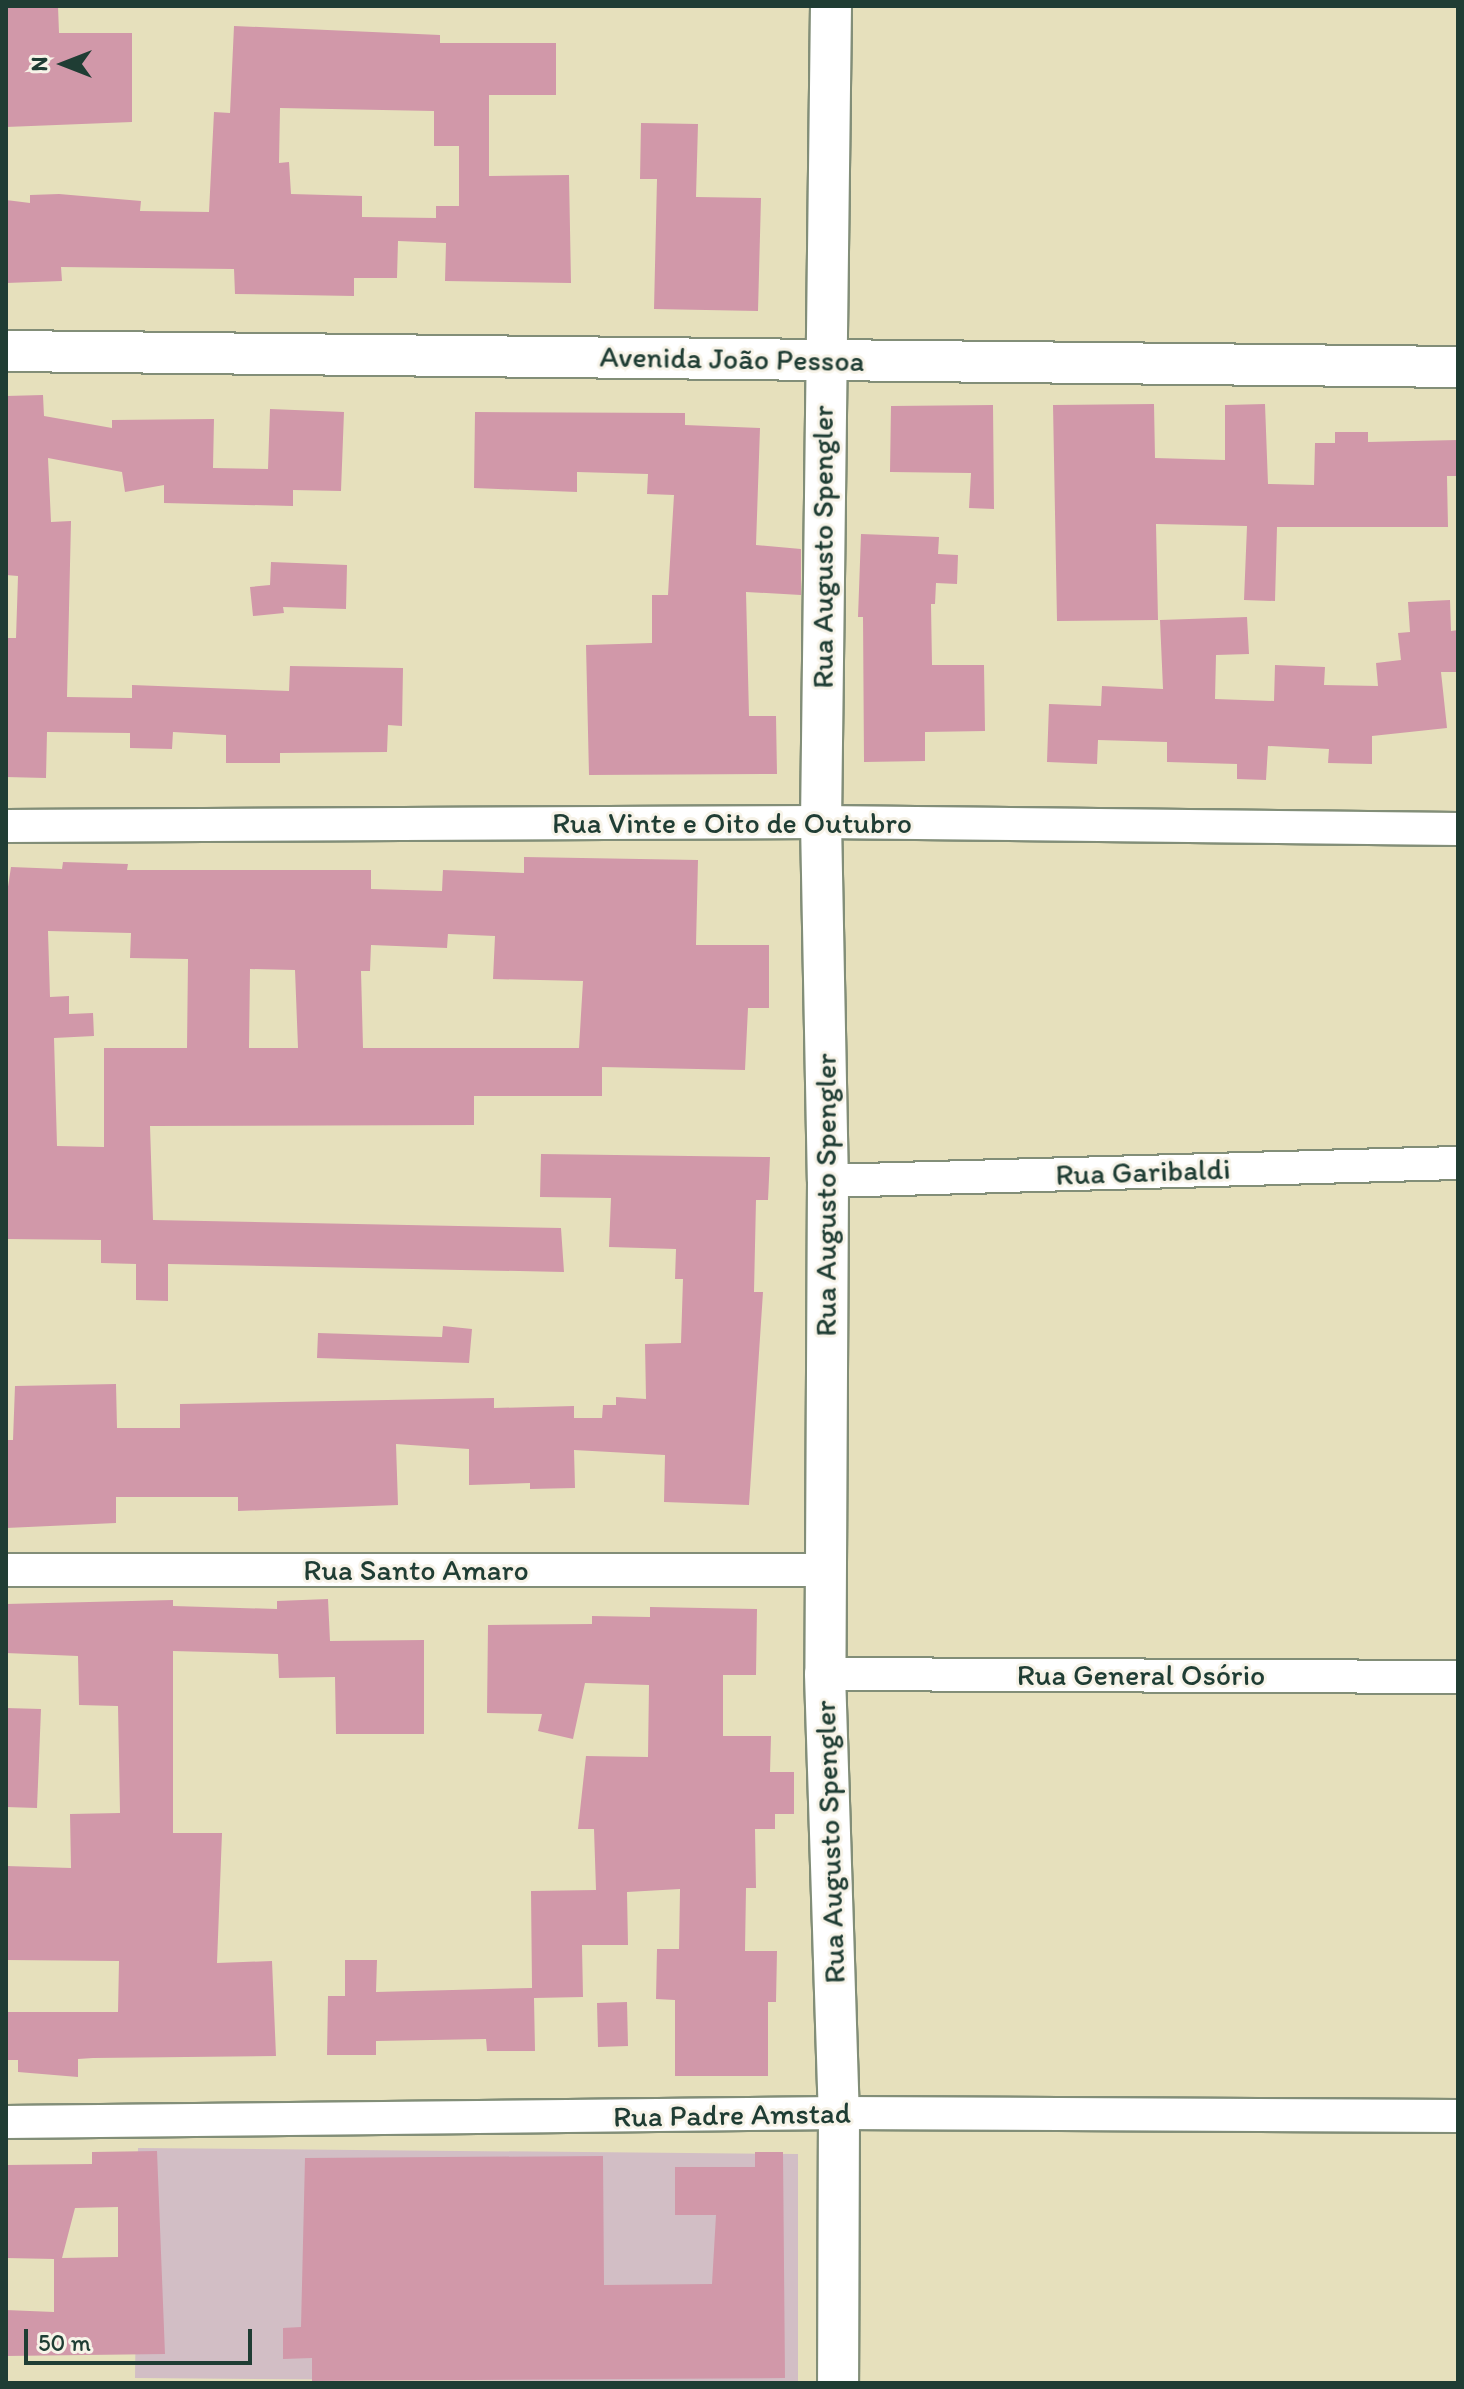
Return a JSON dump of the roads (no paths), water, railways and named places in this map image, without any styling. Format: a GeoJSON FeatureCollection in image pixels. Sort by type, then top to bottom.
{"type":"FeatureCollection","features":[{"type":"Feature","properties":{"kind":"street","name":"Rua Augusto Spengler"},"geometry":{"type":"LineString","coordinates":[[831,6],[821,822],[828,1181],[825,1674],[839,2113],[838,2383]]}},
{"type":"Feature","properties":{"kind":"street","name":"Avenida João Pessoa"},"geometry":{"type":"LineString","coordinates":[[6,351],[1458,367]]}},
{"type":"Feature","properties":{"kind":"street","name":"Rua Vinte e Oito de Outubro"},"geometry":{"type":"LineString","coordinates":[[6,826],[821,822],[1458,829]]}},
{"type":"Feature","properties":{"kind":"street","name":"Rua Garibaldi"},"geometry":{"type":"LineString","coordinates":[[828,1181],[1458,1163]]}},
{"type":"Feature","properties":{"kind":"street","name":"Rua Santo Amaro"},"geometry":{"type":"LineString","coordinates":[[6,1570],[827,1570]]}},
{"type":"Feature","properties":{"kind":"street","name":"Rua General Osório"},"geometry":{"type":"LineString","coordinates":[[825,1674],[1458,1677]]}},
{"type":"Feature","properties":{"kind":"street","name":"Rua Padre Amstad"},"geometry":{"type":"LineString","coordinates":[[6,2122],[839,2113],[1458,2116]]}}]}
